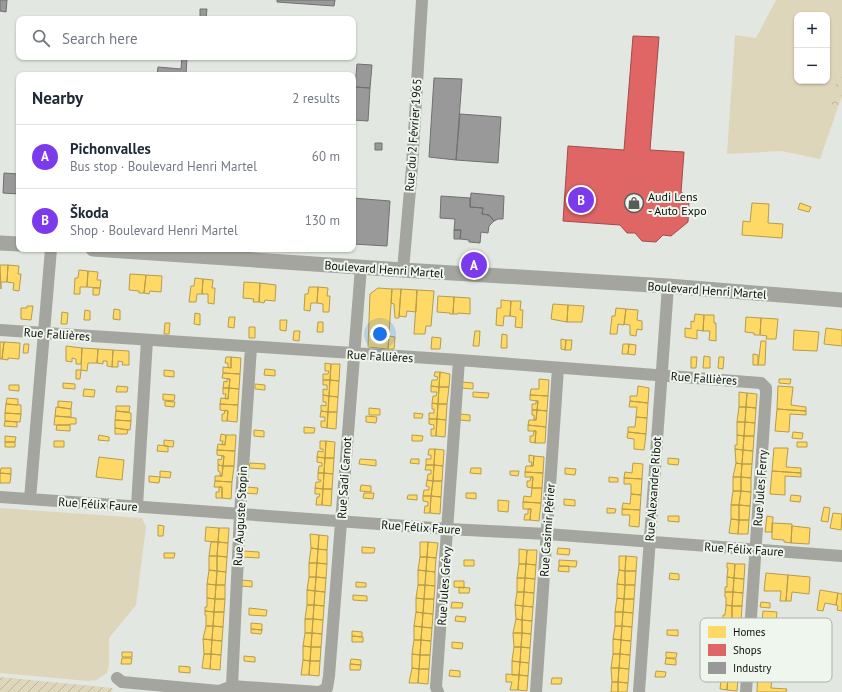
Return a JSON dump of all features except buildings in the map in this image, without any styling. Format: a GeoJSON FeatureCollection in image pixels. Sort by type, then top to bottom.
{"type":"FeatureCollection","features":[{"type":"Feature","properties":{"kind":"street","name":"Rue du 2 Février 1965"},"geometry":{"type":"LineString","coordinates":[[403,270],[412,168],[422,0]]}},
{"type":"Feature","properties":{"kind":"street"},"geometry":{"type":"LineString","coordinates":[[0,243],[16,244]]}},
{"type":"Feature","properties":{"kind":"street"},"geometry":{"type":"LineString","coordinates":[[30,500],[51,252]]}},
{"type":"Feature","properties":{"kind":"street","name":"Boulevard Henri Martel"},"geometry":{"type":"LineString","coordinates":[[138,252],[668,286],[842,300]]}},
{"type":"Feature","properties":{"kind":"street","name":"Rue Sadi Carnot"},"geometry":{"type":"LineString","coordinates":[[322,691],[341,521],[361,267]]}},
{"type":"Feature","properties":{"kind":"street","name":"Rue Alexandre Ribot"},"geometry":{"type":"LineString","coordinates":[[639,692],[668,286]]}},
{"type":"Feature","properties":{"kind":"street","name":"Rue Fallières"},"geometry":{"type":"LineString","coordinates":[[0,330],[459,360],[760,383]]}},
{"type":"Feature","properties":{"kind":"street"},"geometry":{"type":"LineString","coordinates":[[137,506],[147,340]]}},
{"type":"Feature","properties":{"kind":"street","name":"Rue Auguste Stopin"},"geometry":{"type":"LineString","coordinates":[[232,686],[240,514],[251,347]]}},
{"type":"Feature","properties":{"kind":"street","name":"Rue Jules Grévy"},"geometry":{"type":"LineString","coordinates":[[438,692],[436,687],[459,360]]}},
{"type":"Feature","properties":{"kind":"street","name":"Rue Casimir Périer"},"geometry":{"type":"LineString","coordinates":[[536,692],[558,368]]}},
{"type":"Feature","properties":{"kind":"street","name":"Rue Jules Ferry"},"geometry":{"type":"LineString","coordinates":[[751,618],[766,393],[766,388],[760,383]]}},
{"type":"Feature","properties":{"kind":"street","name":"Rue Félix Faure"},"geometry":{"type":"LineString","coordinates":[[0,498],[137,506],[448,529],[547,534],[649,543],[756,549],[842,556]]}},
{"type":"Feature","properties":{"kind":"street"},"geometry":{"type":"LineString","coordinates":[[117,678],[122,682],[219,691],[232,686],[322,691]]}},
{"type":"Feature","properties":{"kind":"street","name":"Rue Jules Ferry"},"geometry":{"type":"LineString","coordinates":[[746,692],[747,682]]}},
{"type":"Feature","properties":{"kind":"green space"},"geometry":{"type":"Polygon","coordinates":[[[776,0],[842,0],[842,67],[830,103],[838,107],[820,159],[781,151],[727,154],[735,35],[756,38],[776,0]]]}},
{"type":"Feature","properties":{"kind":"green space"},"geometry":{"type":"Polygon","coordinates":[[[842,67],[842,97],[838,107],[829,103],[842,67]]]}},
{"type":"Feature","properties":{"kind":"green space"},"geometry":{"type":"Polygon","coordinates":[[[0,508],[142,518],[146,527],[136,605],[109,638],[109,665],[107,673],[96,680],[88,681],[0,673],[0,508]]]}},
{"type":"Feature","properties":{"kind":"green space"},"geometry":{"type":"Polygon","coordinates":[[[0,677],[113,688],[112,692],[0,692],[0,677]]]}},
{"type":"Feature","properties":{"kind":"place","name":"Škoda"},"geometry":{"type":"Point","coordinates":[581,200]}},
{"type":"Feature","properties":{"kind":"place","name":"Audi Lens - Auto Expo"},"geometry":{"type":"Point","coordinates":[634,203]}},
{"type":"Feature","properties":{"kind":"place","name":"Pichonvalles"},"geometry":{"type":"Point","coordinates":[474,265]}}]}
